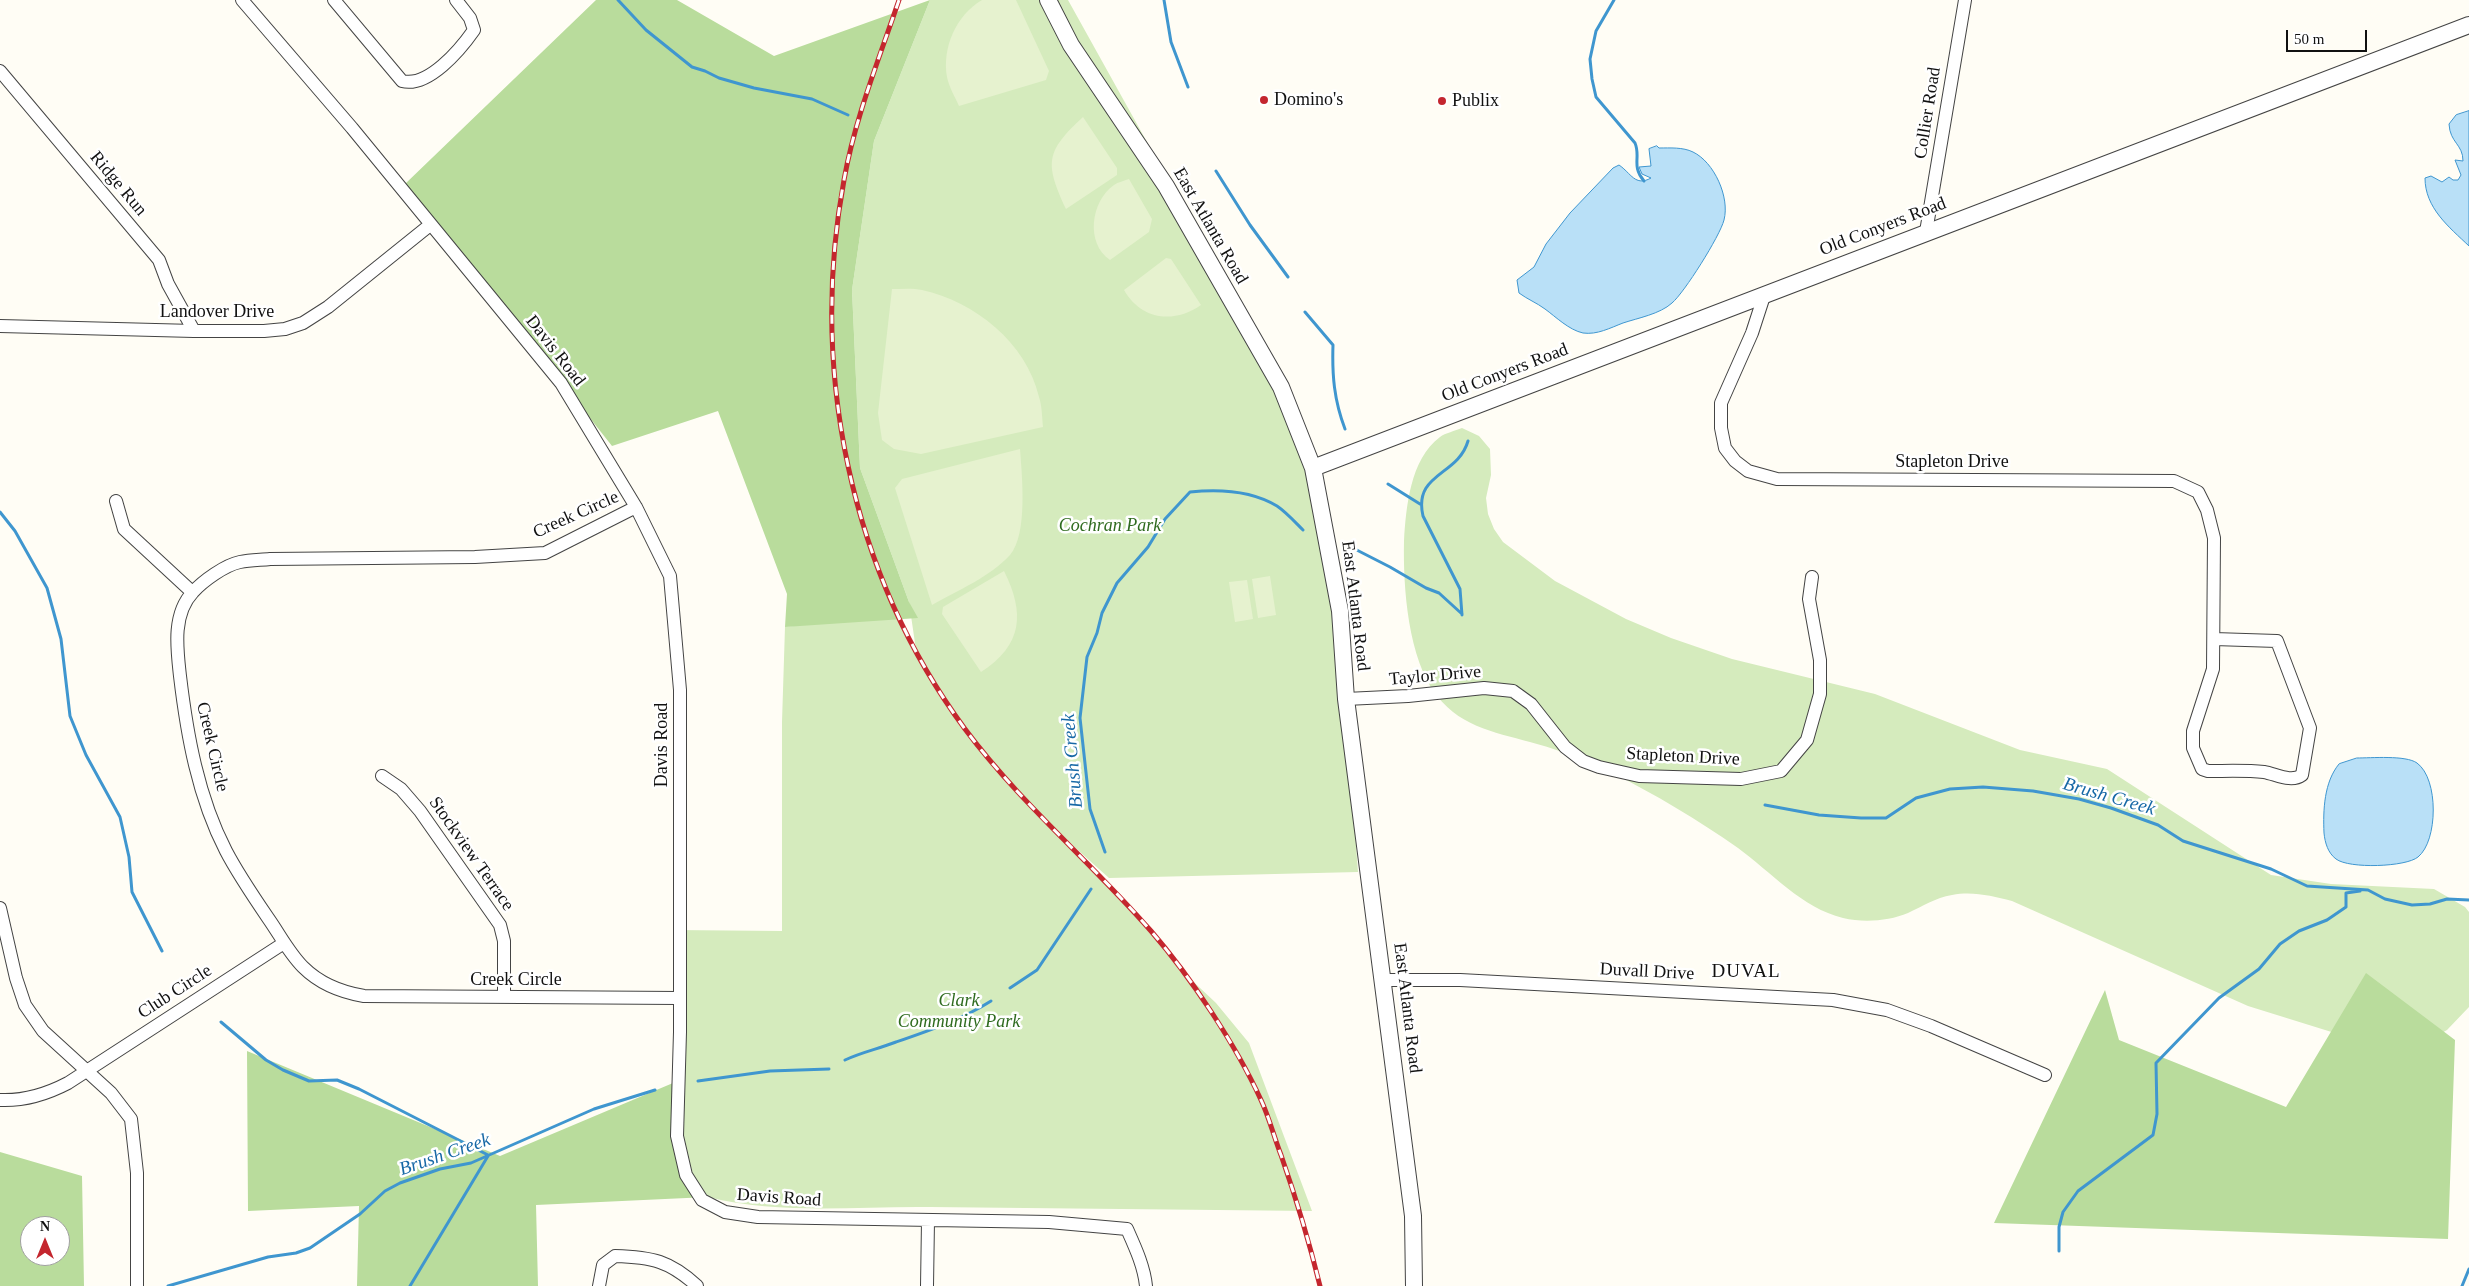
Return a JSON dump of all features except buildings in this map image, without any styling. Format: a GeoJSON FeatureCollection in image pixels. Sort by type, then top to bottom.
{"type":"FeatureCollection","features":[{"type":"Feature","properties":{"kind":"street","name":"Davis Road"},"geometry":{"type":"LineString","coordinates":[[242,0],[352,128],[561,383],[636,507],[670,576],[680,690],[677,1136],[686,1175],[702,1200],[725,1212],[758,1217],[1049,1222],[1127,1228],[1145,1276],[1146,1286]]}},
{"type":"Feature","properties":{"kind":"street"},"geometry":{"type":"LineString","coordinates":[[334,0],[402,81],[412,84],[429,77],[466,42],[474,30],[470,18],[456,0]]}},
{"type":"Feature","properties":{"kind":"street","name":"East Atlanta Road"},"geometry":{"type":"LineString","coordinates":[[1048,0],[1076,53],[1166,186],[1281,387],[1313,468],[1340,612],[1346,699],[1413,1216],[1414,1286]]}},
{"type":"Feature","properties":{"kind":"street","name":"Collier Road"},"geometry":{"type":"LineString","coordinates":[[1926,232],[1965,0]]}},
{"type":"Feature","properties":{"kind":"street","name":"Old Conyers Road"},"geometry":{"type":"LineString","coordinates":[[1313,468],[2469,25]]}},
{"type":"Feature","properties":{"kind":"street","name":"Ridge Run"},"geometry":{"type":"LineString","coordinates":[[0,70],[158,260],[168,284],[194,331]]}},
{"type":"Feature","properties":{"kind":"street","name":"Landover Drive"},"geometry":{"type":"LineString","coordinates":[[0,326],[194,331],[264,331],[285,329],[303,323],[328,307],[430,225]]}},
{"type":"Feature","properties":{"kind":"street","name":"Stapleton Drive"},"geometry":{"type":"LineString","coordinates":[[1764,296],[1752,333],[1721,402],[1721,428],[1725,448],[1748,471],[1777,479],[2174,481],[2198,492],[2207,510],[2214,538],[2214,639],[2213,669],[2193,732],[2193,748],[2202,769],[2265,772],[2280,778],[2299,778],[2302,775],[2310,728],[2277,641],[2214,639]]}},
{"type":"Feature","properties":{"kind":"street"},"geometry":{"type":"LineString","coordinates":[[116,501],[124,529],[192,592]]}},
{"type":"Feature","properties":{"kind":"street","name":"Creek Circle"},"geometry":{"type":"LineString","coordinates":[[636,507],[545,553],[475,557],[270,558],[238,562],[216,574],[192,592],[185,604],[178,625],[177,646],[193,755],[207,804],[225,849],[284,943],[303,967],[316,978],[332,988],[349,993],[380,996],[679,998]]}},
{"type":"Feature","properties":{"kind":"street","name":"Stapleton Drive"},"geometry":{"type":"LineString","coordinates":[[1525,699],[1565,748],[1583,761],[1599,767],[1640,776],[1733,779],[1781,771],[1808,740],[1820,694],[1820,660],[1809,599],[1812,577]]}},
{"type":"Feature","properties":{"kind":"street","name":"Taylor Drive"},"geometry":{"type":"LineString","coordinates":[[1346,699],[1408,696],[1484,688],[1513,691],[1525,699]]}},
{"type":"Feature","properties":{"kind":"street","name":"Stockview Terrace"},"geometry":{"type":"LineString","coordinates":[[382,776],[401,789],[420,811],[500,926],[504,941],[504,996]]}},
{"type":"Feature","properties":{"kind":"street"},"geometry":{"type":"LineString","coordinates":[[0,908],[16,978],[25,1005],[43,1031],[111,1093],[131,1119],[137,1173],[137,1286]]}},
{"type":"Feature","properties":{"kind":"street","name":"Club Circle"},"geometry":{"type":"LineString","coordinates":[[0,1100],[12,1100],[55,1090],[284,943]]}},
{"type":"Feature","properties":{"kind":"street","name":"Duvall Drive"},"geometry":{"type":"LineString","coordinates":[[1383,980],[1460,980],[1833,1000],[1887,1010],[1931,1026],[2045,1075]]}},
{"type":"Feature","properties":{"kind":"street"},"geometry":{"type":"LineString","coordinates":[[927,1286],[928,1221]]}},
{"type":"Feature","properties":{"kind":"street"},"geometry":{"type":"LineString","coordinates":[[599,1286],[603,1265],[615,1256],[657,1261],[679,1270],[697,1286]]}},
{"type":"Feature","properties":{"kind":"green space"},"geometry":{"type":"Polygon","coordinates":[[[596,0],[677,0],[774,56],[930,0],[874,141],[852,290],[860,468],[909,602],[918,618],[785,627],[787,594],[718,411],[612,446],[405,184],[596,0]]]}},
{"type":"Feature","properties":{"kind":"green space"},"geometry":{"type":"Polygon","coordinates":[[[930,0],[1068,0],[1276,374],[1319,466],[1336,581],[1358,872],[1109,878],[1041,817],[1151,932],[1182,971],[1216,1003],[1249,1043],[1312,1211],[930,1207],[791,1208],[735,1203],[708,1197],[693,1173],[677,1136],[679,998],[673,930],[782,931],[782,722],[785,627],[897,614],[916,650],[909,602],[860,468],[852,290],[874,141],[930,0]]]}},
{"type":"Feature","properties":{"kind":"green space"},"geometry":{"type":"Polygon","coordinates":[[[982,0],[1016,0],[1049,71],[1046,80],[959,106],[947,77],[946,66],[949,44],[958,23],[973,6],[982,0]]]}},
{"type":"Feature","properties":{"kind":"green space"},"geometry":{"type":"Polygon","coordinates":[[[1083,117],[1117,168],[1117,175],[1066,209],[1054,180],[1052,159],[1055,149],[1061,140],[1083,117]]]}},
{"type":"Feature","properties":{"kind":"green space"},"geometry":{"type":"Polygon","coordinates":[[[1129,179],[1152,219],[1149,232],[1110,260],[1102,253],[1094,233],[1096,211],[1106,192],[1116,184],[1129,179]]]}},
{"type":"Feature","properties":{"kind":"green space"},"geometry":{"type":"Polygon","coordinates":[[[1166,258],[1171,259],[1201,305],[1191,311],[1169,317],[1149,313],[1139,308],[1124,290],[1166,258]]]}},
{"type":"Feature","properties":{"kind":"green space"},"geometry":{"type":"Polygon","coordinates":[[[892,289],[919,289],[942,296],[961,304],[996,327],[1023,359],[1032,377],[1040,400],[1043,427],[921,454],[894,449],[882,440],[878,413],[892,289]]]}},
{"type":"Feature","properties":{"kind":"green space"},"geometry":{"type":"Polygon","coordinates":[[[1462,428],[1479,436],[1490,449],[1491,475],[1486,498],[1488,514],[1494,529],[1503,542],[1555,581],[1626,619],[1671,638],[1732,659],[1875,694],[2020,750],[2107,769],[2271,875],[2331,884],[2434,889],[2465,907],[2469,912],[2469,1007],[2447,1030],[2433,1038],[2354,1039],[2248,1006],[2005,899],[1960,894],[1940,898],[1893,918],[1868,921],[1843,918],[1828,913],[1800,898],[1738,848],[1676,808],[1628,781],[1566,753],[1496,733],[1470,723],[1447,707],[1437,696],[1427,681],[1419,663],[1409,622],[1404,560],[1408,499],[1416,471],[1430,446],[1447,433],[1462,428]]]}},
{"type":"Feature","properties":{"kind":"green space"},"geometry":{"type":"Polygon","coordinates":[[[1020,449],[1022,519],[1016,546],[1010,555],[993,570],[932,605],[895,488],[902,479],[1020,449]]]}},
{"type":"Feature","properties":{"kind":"green space"},"geometry":{"type":"Polygon","coordinates":[[[1004,571],[1015,601],[1016,627],[1005,651],[995,662],[981,672],[942,614],[943,607],[1004,571]]]}},
{"type":"Feature","properties":{"kind":"green space"},"geometry":{"type":"Polygon","coordinates":[[[1270,576],[1276,615],[1258,618],[1252,579],[1270,576]]]}},
{"type":"Feature","properties":{"kind":"green space"},"geometry":{"type":"Polygon","coordinates":[[[1247,580],[1253,619],[1235,622],[1229,582],[1247,580]]]}},
{"type":"Feature","properties":{"kind":"green space"},"geometry":{"type":"Polygon","coordinates":[[[2366,973],[2455,1040],[2448,1239],[1994,1223],[2105,990],[2119,1040],[2286,1107],[2366,973]]]}},
{"type":"Feature","properties":{"kind":"green space"},"geometry":{"type":"Polygon","coordinates":[[[247,1051],[500,1156],[673,1083],[673,1141],[708,1197],[536,1205],[538,1286],[357,1286],[359,1206],[248,1211],[247,1051]]]}},
{"type":"Feature","properties":{"kind":"green space"},"geometry":{"type":"Polygon","coordinates":[[[0,1152],[82,1176],[84,1286],[0,1286],[0,1152]]]}},
{"type":"Feature","properties":{"kind":"water"},"geometry":{"type":"Polygon","coordinates":[[[2469,111],[2469,246],[2446,224],[2434,208],[2426,189],[2425,178],[2431,176],[2442,182],[2449,177],[2453,180],[2458,180],[2461,175],[2455,160],[2463,161],[2461,151],[2452,135],[2449,124],[2456,115],[2469,111]]]}},
{"type":"Feature","properties":{"kind":"water"},"geometry":{"type":"Polygon","coordinates":[[[1657,146],[1659,148],[1689,150],[1701,157],[1719,181],[1725,201],[1724,220],[1721,228],[1693,277],[1678,297],[1667,307],[1649,315],[1598,332],[1583,333],[1568,326],[1519,293],[1517,280],[1534,267],[1546,244],[1570,213],[1613,168],[1619,165],[1637,180],[1641,181],[1651,178],[1642,174],[1639,167],[1651,166],[1649,149],[1657,146]]]}},
{"type":"Feature","properties":{"kind":"water"},"geometry":{"type":"Polygon","coordinates":[[[2357,758],[2412,760],[2424,771],[2429,782],[2433,810],[2429,838],[2425,849],[2418,857],[2402,863],[2377,866],[2343,862],[2333,857],[2329,851],[2324,833],[2324,806],[2327,788],[2339,764],[2357,758]]]}},
{"type":"Feature","properties":{"kind":"waterway"},"geometry":{"type":"LineString","coordinates":[[618,0],[646,30],[692,67],[719,78],[754,88],[812,99],[848,115]]}},
{"type":"Feature","properties":{"kind":"waterway"},"geometry":{"type":"LineString","coordinates":[[1164,0],[1171,42],[1188,87]]}},
{"type":"Feature","properties":{"kind":"waterway"},"geometry":{"type":"LineString","coordinates":[[1614,0],[1596,31],[1590,59],[1592,79],[1596,97],[1635,143],[1638,171],[1644,181]]}},
{"type":"Feature","properties":{"kind":"waterway"},"geometry":{"type":"LineString","coordinates":[[1216,171],[1250,225],[1288,277]]}},
{"type":"Feature","properties":{"kind":"waterway"},"geometry":{"type":"LineString","coordinates":[[1305,312],[1333,345],[1334,387],[1345,429]]}},
{"type":"Feature","properties":{"kind":"waterway"},"geometry":{"type":"LineString","coordinates":[[1462,615],[1460,589],[1423,516],[1422,502],[1424,491],[1430,483],[1463,453],[1468,441]]}},
{"type":"Feature","properties":{"kind":"waterway"},"geometry":{"type":"LineString","coordinates":[[1388,484],[1420,504]]}},
{"type":"Feature","properties":{"kind":"waterway","name":"Brush Creek"},"geometry":{"type":"LineString","coordinates":[[1105,852],[1090,809],[1080,718],[1087,657],[1097,633],[1102,613],[1117,583],[1148,547],[1165,519],[1190,492],[1224,491],[1257,497],[1277,506],[1303,530]]}},
{"type":"Feature","properties":{"kind":"waterway"},"geometry":{"type":"LineString","coordinates":[[0,512],[15,531],[47,588],[61,639],[70,716],[86,755],[120,817],[129,857],[132,892],[162,951]]}},
{"type":"Feature","properties":{"kind":"waterway","name":"Brush Creek"},"geometry":{"type":"LineString","coordinates":[[1345,544],[1426,588],[1439,593],[1462,614]]}},
{"type":"Feature","properties":{"kind":"waterway","name":"Brush Creek"},"geometry":{"type":"LineString","coordinates":[[1765,805],[1819,815],[1886,818],[1916,798],[1950,789],[1983,787],[2033,791],[2079,799],[2111,808],[2158,825],[2183,841],[2271,869],[2307,886],[2368,890],[2385,899],[2412,905],[2430,904],[2447,899],[2469,900]]}},
{"type":"Feature","properties":{"kind":"waterway","name":"Brush Creek"},"geometry":{"type":"LineString","coordinates":[[1010,988],[1037,970],[1091,889]]}},
{"type":"Feature","properties":{"kind":"waterway"},"geometry":{"type":"LineString","coordinates":[[2059,1251],[2059,1227],[2063,1212],[2078,1191],[2153,1135],[2157,1114],[2156,1063],[2219,998],[2259,969],[2280,944],[2299,931],[2327,920],[2346,907],[2346,893],[2360,891]]}},
{"type":"Feature","properties":{"kind":"waterway","name":"Brush Creek"},"geometry":{"type":"LineString","coordinates":[[845,1060],[945,1024],[991,1001]]}},
{"type":"Feature","properties":{"kind":"waterway"},"geometry":{"type":"LineString","coordinates":[[221,1022],[266,1060],[283,1070],[309,1081],[337,1080],[359,1089],[488,1155]]}},
{"type":"Feature","properties":{"kind":"waterway","name":"Brush Creek"},"geometry":{"type":"LineString","coordinates":[[698,1081],[770,1071],[829,1069]]}},
{"type":"Feature","properties":{"kind":"waterway","name":"Brush Creek"},"geometry":{"type":"LineString","coordinates":[[168,1286],[268,1257],[296,1253],[310,1248],[360,1214],[385,1191],[400,1183],[440,1169],[471,1163],[594,1109],[655,1090]]}},
{"type":"Feature","properties":{"kind":"waterway"},"geometry":{"type":"LineString","coordinates":[[410,1286],[488,1156]]}},
{"type":"Feature","properties":{"kind":"waterway"},"geometry":{"type":"LineString","coordinates":[[2462,1286],[2469,1269]]}},
{"type":"Feature","properties":{"kind":"railway"},"geometry":{"type":"LineString","coordinates":[[899,0],[854,134],[844,180],[834,251],[832,324],[837,396],[848,467],[867,537],[893,604],[925,668],[965,729],[986,756],[1032,807],[1151,931],[1196,990],[1239,1057],[1267,1113],[1297,1203],[1320,1286]]}},
{"type":"Feature","properties":{"kind":"place","name":"Domino's"},"geometry":{"type":"Point","coordinates":[1264,100]}},
{"type":"Feature","properties":{"kind":"place","name":"Publix"},"geometry":{"type":"Point","coordinates":[1442,101]}},
{"type":"Feature","properties":{"kind":"district","name":"DUVAL"},"geometry":{"type":"Point","coordinates":[1746,972]}},
{"type":"Feature","properties":{"kind":"park label","name":"Cochran Park"},"geometry":{"type":"Point","coordinates":[1110,526]}},
{"type":"Feature","properties":{"kind":"park label","name":"Clark Community Park"},"geometry":{"type":"Point","coordinates":[959,1011]}}]}
